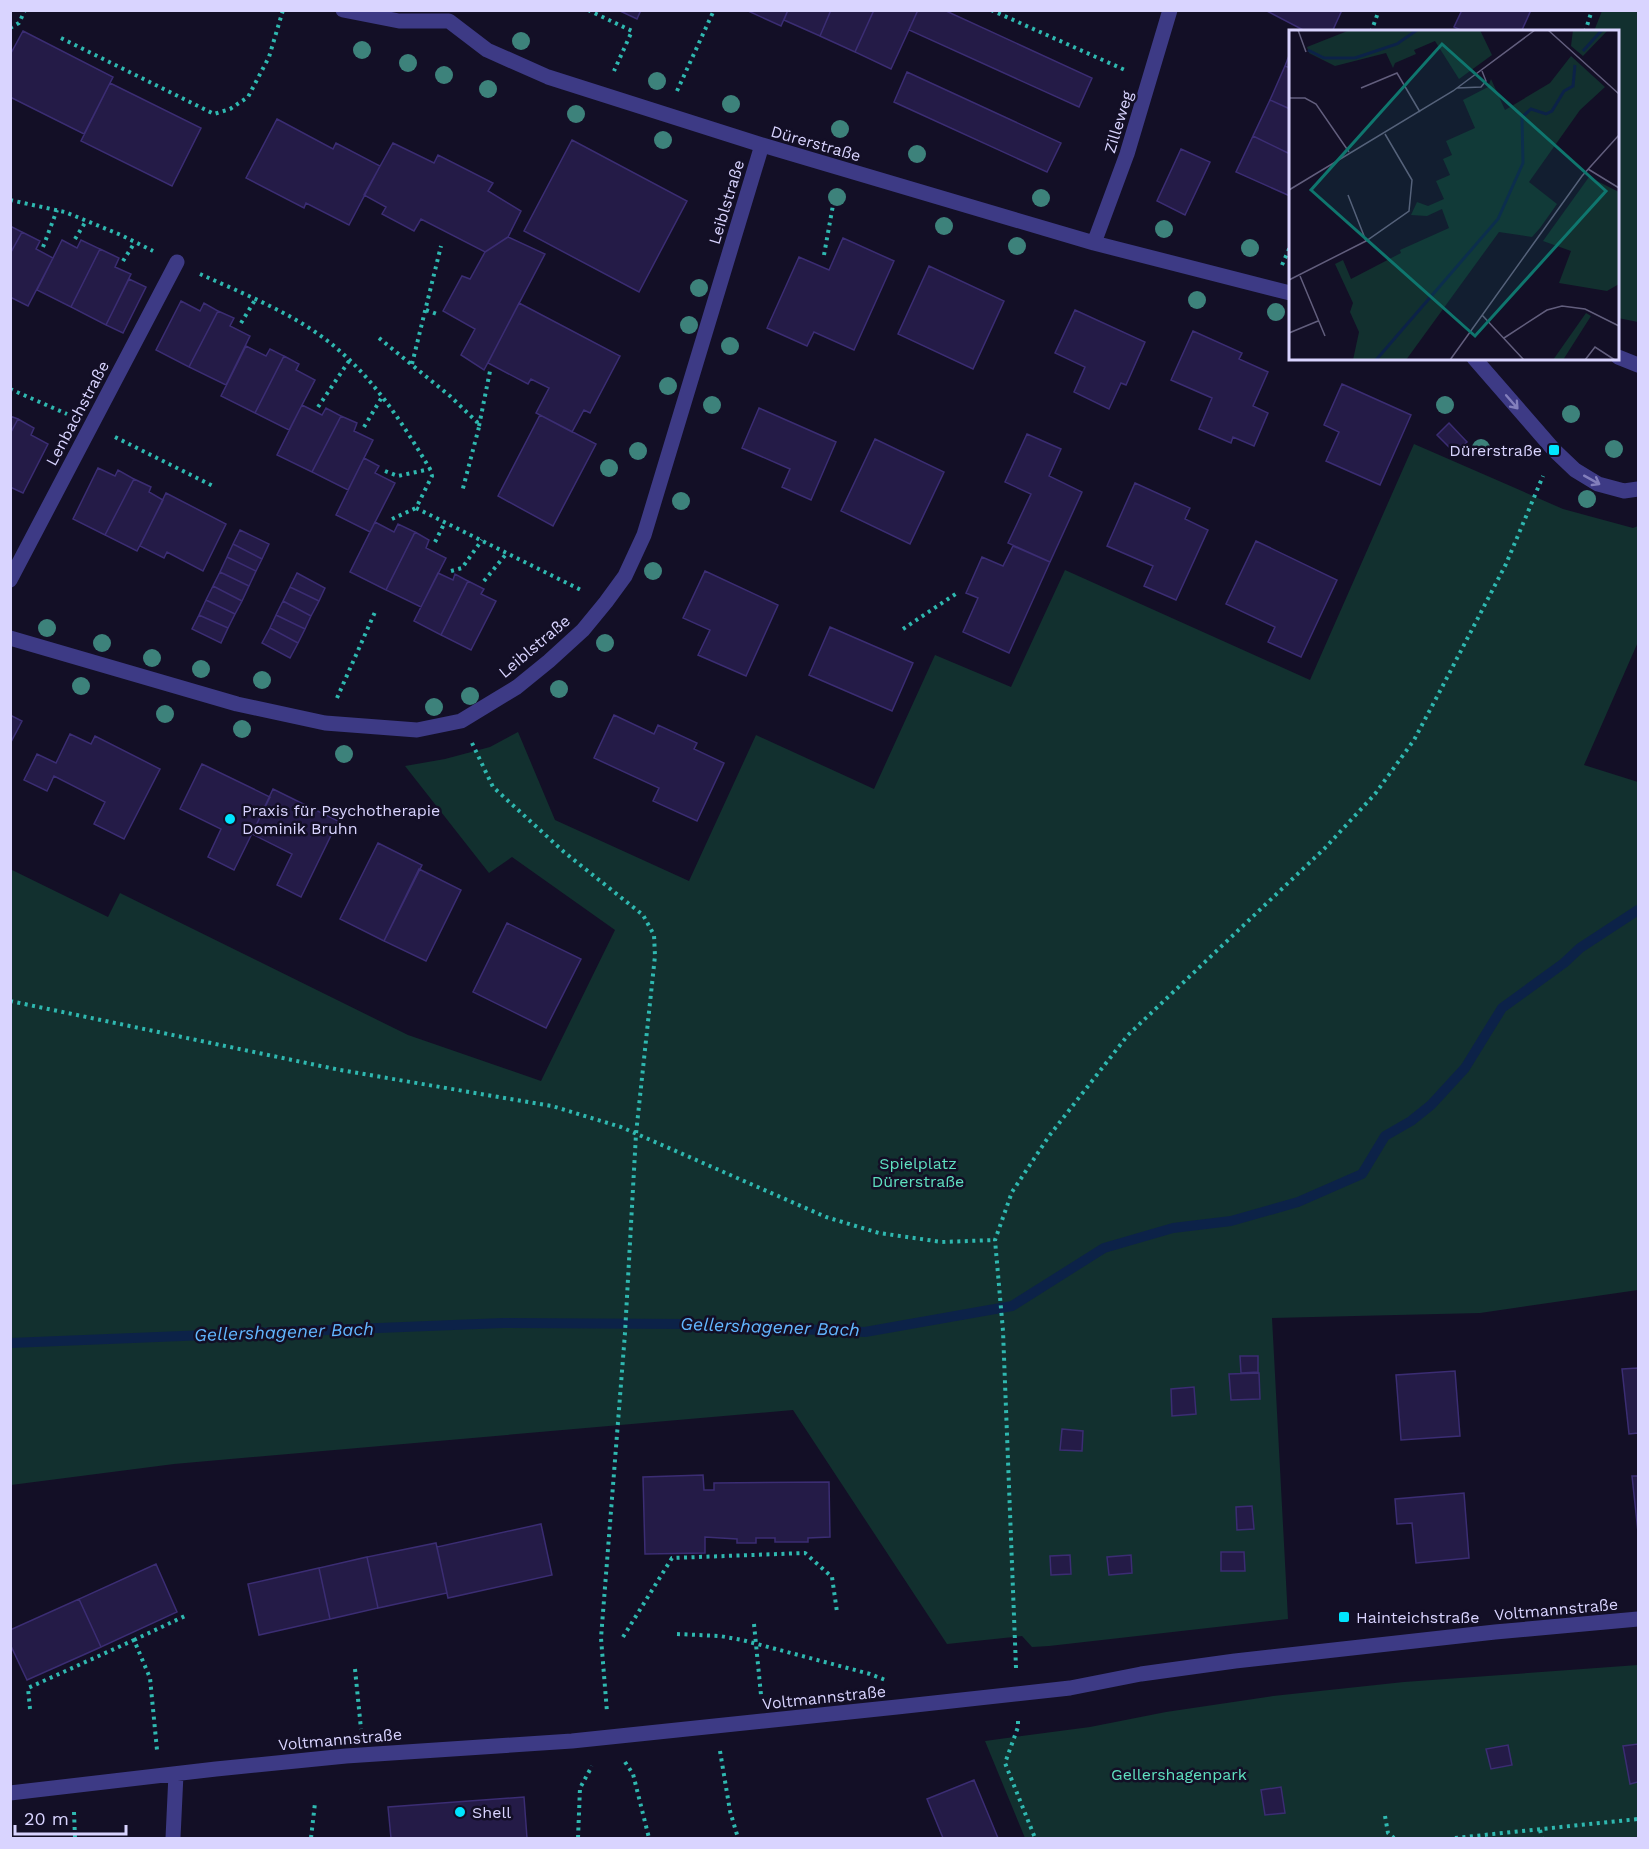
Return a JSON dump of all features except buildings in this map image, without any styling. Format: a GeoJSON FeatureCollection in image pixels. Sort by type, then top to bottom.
{"type":"FeatureCollection","features":[{"type":"Feature","properties":{"kind":"street","name":"Dürerstraße"},"geometry":{"type":"LineString","coordinates":[[343,10],[399,21],[451,16],[487,50],[548,77],[762,146],[1094,243],[1289,293]]}},
{"type":"Feature","properties":{"kind":"street","name":"Zilleweg"},"geometry":{"type":"LineString","coordinates":[[1094,243],[1127,154],[1170,10]]}},
{"type":"Feature","properties":{"kind":"street","name":"Leiblstraße"},"geometry":{"type":"LineString","coordinates":[[10,638],[237,704],[325,723],[417,730],[461,721],[517,687],[583,630],[625,576],[644,535],[654,509],[762,146]]}},
{"type":"Feature","properties":{"kind":"street","name":"Lenbachstraße"},"geometry":{"type":"LineString","coordinates":[[10,580],[177,262]]}},
{"type":"Feature","properties":{"kind":"street"},"geometry":{"type":"LineString","coordinates":[[1619,358],[1638,365]]}},
{"type":"Feature","properties":{"kind":"street"},"geometry":{"type":"LineString","coordinates":[[1476,360],[1554,450],[1575,470],[1598,484],[1624,491],[1638,489]]}},
{"type":"Feature","properties":{"kind":"street","name":"Voltmannstraße"},"geometry":{"type":"LineString","coordinates":[[10,1793],[364,1754],[538,1744],[916,1705],[1017,1694],[1235,1661],[1495,1632],[1638,1619]]}},
{"type":"Feature","properties":{"kind":"street"},"geometry":{"type":"LineString","coordinates":[[173,1839],[176,1774]]}},
{"type":"Feature","properties":{"kind":"path"},"geometry":{"type":"LineString","coordinates":[[10,28],[19,23],[25,10]]}},
{"type":"Feature","properties":{"kind":"path"},"geometry":{"type":"LineString","coordinates":[[61,38],[214,114],[230,109],[248,98],[269,57],[284,10]]}},
{"type":"Feature","properties":{"kind":"path"},"geometry":{"type":"LineString","coordinates":[[588,10],[632,31],[604,94]]}},
{"type":"Feature","properties":{"kind":"path"},"geometry":{"type":"LineString","coordinates":[[667,114],[714,10]]}},
{"type":"Feature","properties":{"kind":"path"},"geometry":{"type":"LineString","coordinates":[[992,10],[1149,81]]}},
{"type":"Feature","properties":{"kind":"path"},"geometry":{"type":"LineString","coordinates":[[1372,30],[1379,10]]}},
{"type":"Feature","properties":{"kind":"path"},"geometry":{"type":"LineString","coordinates":[[1587,30],[1592,10]]}},
{"type":"Feature","properties":{"kind":"path"},"geometry":{"type":"LineString","coordinates":[[824,255],[840,168]]}},
{"type":"Feature","properties":{"kind":"path"},"geometry":{"type":"LineString","coordinates":[[10,200],[57,210],[135,242],[281,312],[333,345],[404,424],[430,469],[432,477],[416,508],[392,519]]}},
{"type":"Feature","properties":{"kind":"path"},"geometry":{"type":"LineString","coordinates":[[43,247],[57,210]]}},
{"type":"Feature","properties":{"kind":"path"},"geometry":{"type":"LineString","coordinates":[[75,239],[86,221]]}},
{"type":"Feature","properties":{"kind":"path"},"geometry":{"type":"LineString","coordinates":[[123,261],[135,242]]}},
{"type":"Feature","properties":{"kind":"path"},"geometry":{"type":"LineString","coordinates":[[412,364],[441,246]]}},
{"type":"Feature","properties":{"kind":"path"},"geometry":{"type":"LineString","coordinates":[[241,323],[255,300]]}},
{"type":"Feature","properties":{"kind":"path"},"geometry":{"type":"LineString","coordinates":[[426,310],[440,315]]}},
{"type":"Feature","properties":{"kind":"path"},"geometry":{"type":"LineString","coordinates":[[379,338],[450,396],[479,427]]}},
{"type":"Feature","properties":{"kind":"path"},"geometry":{"type":"LineString","coordinates":[[318,407],[349,361]]}},
{"type":"Feature","properties":{"kind":"path"},"geometry":{"type":"LineString","coordinates":[[462,492],[479,427],[490,370]]}},
{"type":"Feature","properties":{"kind":"path"},"geometry":{"type":"LineString","coordinates":[[364,427],[382,397]]}},
{"type":"Feature","properties":{"kind":"path"},"geometry":{"type":"LineString","coordinates":[[1035,1839],[1005,1763],[1018,1727],[1003,1331],[995,1239],[1012,1192],[1049,1136],[1128,1035],[1325,848],[1375,794],[1414,740],[1506,564],[1554,450]]}},
{"type":"Feature","properties":{"kind":"path"},"geometry":{"type":"LineString","coordinates":[[384,471],[398,476],[430,469]]}},
{"type":"Feature","properties":{"kind":"path"},"geometry":{"type":"LineString","coordinates":[[416,508],[606,602]]}},
{"type":"Feature","properties":{"kind":"path"},"geometry":{"type":"LineString","coordinates":[[435,542],[445,522]]}},
{"type":"Feature","properties":{"kind":"path"},"geometry":{"type":"LineString","coordinates":[[452,572],[462,568],[482,540]]}},
{"type":"Feature","properties":{"kind":"path"},"geometry":{"type":"LineString","coordinates":[[484,581],[507,552]]}},
{"type":"Feature","properties":{"kind":"path"},"geometry":{"type":"LineString","coordinates":[[903,629],[957,593]]}},
{"type":"Feature","properties":{"kind":"path"},"geometry":{"type":"LineString","coordinates":[[325,723],[375,612]]}},
{"type":"Feature","properties":{"kind":"path"},"geometry":{"type":"LineString","coordinates":[[461,721],[493,787],[564,852],[643,915],[654,935],[654,968],[636,1134],[626,1333],[601,1638],[609,1737],[633,1774],[649,1839]]}},
{"type":"Feature","properties":{"kind":"path"},"geometry":{"type":"LineString","coordinates":[[10,1001],[340,1070],[552,1106],[621,1127],[826,1217],[879,1233],[942,1242],[995,1239]]}},
{"type":"Feature","properties":{"kind":"path"},"geometry":{"type":"LineString","coordinates":[[623,1637],[672,1558],[805,1553],[832,1576],[837,1612]]}},
{"type":"Feature","properties":{"kind":"path"},"geometry":{"type":"LineString","coordinates":[[30,1709],[28,1688],[185,1616]]}},
{"type":"Feature","properties":{"kind":"path"},"geometry":{"type":"LineString","coordinates":[[754,1624],[764,1721]]}},
{"type":"Feature","properties":{"kind":"path"},"geometry":{"type":"LineString","coordinates":[[677,1634],[720,1636],[756,1643],[885,1679],[916,1705]]}},
{"type":"Feature","properties":{"kind":"path"},"geometry":{"type":"LineString","coordinates":[[134,1640],[150,1678],[160,1776]]}},
{"type":"Feature","properties":{"kind":"path"},"geometry":{"type":"LineString","coordinates":[[355,1669],[364,1754]]}},
{"type":"Feature","properties":{"kind":"path"},"geometry":{"type":"LineString","coordinates":[[716,1726],[730,1811],[738,1839]]}},
{"type":"Feature","properties":{"kind":"path"},"geometry":{"type":"LineString","coordinates":[[578,1839],[580,1788],[609,1737]]}},
{"type":"Feature","properties":{"kind":"path"},"geometry":{"type":"LineString","coordinates":[[311,1839],[315,1803]]}},
{"type":"Feature","properties":{"kind":"path"},"geometry":{"type":"LineString","coordinates":[[1385,1816],[1388,1833],[1394,1839]]}},
{"type":"Feature","properties":{"kind":"path"},"geometry":{"type":"LineString","coordinates":[[1455,1839],[1638,1819]]}},
{"type":"Feature","properties":{"kind":"path"},"geometry":{"type":"LineString","coordinates":[[1540,1830],[1542,1839]]}},
{"type":"Feature","properties":{"kind":"green space"},"geometry":{"type":"Polygon","coordinates":[[[1602,11],[1638,11],[1638,322],[1619,318],[1619,30],[1594,30],[1602,11]]]}},
{"type":"Feature","properties":{"kind":"green space","name":"Spielplatz Dürerstraße"},"geometry":{"type":"Polygon","coordinates":[[[1414,444],[1563,509],[1633,528],[1638,526],[1638,642],[1584,765],[1638,782],[1638,1290],[1480,1313],[1272,1318],[1288,1619],[1049,1646],[1032,1647],[1022,1636],[947,1644],[793,1410],[174,1464],[11,1485],[10,869],[108,917],[120,893],[408,1035],[541,1081],[615,930],[512,857],[489,873],[405,766],[445,759],[490,747],[518,732],[555,820],[689,881],[756,735],[874,789],[935,655],[1011,687],[1065,570],[1310,680],[1414,444]]]}},
{"type":"Feature","properties":{"kind":"green space","name":"Gellershagenpark"},"geometry":{"type":"Polygon","coordinates":[[[1638,1665],[1638,1838],[1025,1838],[985,1741],[1090,1727],[1166,1712],[1273,1696],[1404,1682],[1638,1665]]]}},
{"type":"Feature","properties":{"kind":"waterway","name":"Gellershagener Bach"},"geometry":{"type":"LineString","coordinates":[[10,1343],[503,1323],[686,1324],[865,1332],[1012,1306],[1104,1248],[1173,1228],[1231,1221],[1298,1202],[1362,1174],[1385,1136],[1411,1121],[1431,1105],[1465,1068],[1502,1008],[1564,963],[1580,948],[1638,910]]}},
{"type":"Feature","properties":{"kind":"place","name":"Dürerstraße"},"geometry":{"type":"Point","coordinates":[1554,450]}},
{"type":"Feature","properties":{"kind":"place","name":"Praxis für Psychotherapie Dominik Bruhn"},"geometry":{"type":"Point","coordinates":[230,819]}},
{"type":"Feature","properties":{"kind":"place","name":"Hainteichstraße"},"geometry":{"type":"Point","coordinates":[1344,1617]}},
{"type":"Feature","properties":{"kind":"place","name":"Shell"},"geometry":{"type":"Point","coordinates":[460,1812]}}]}
